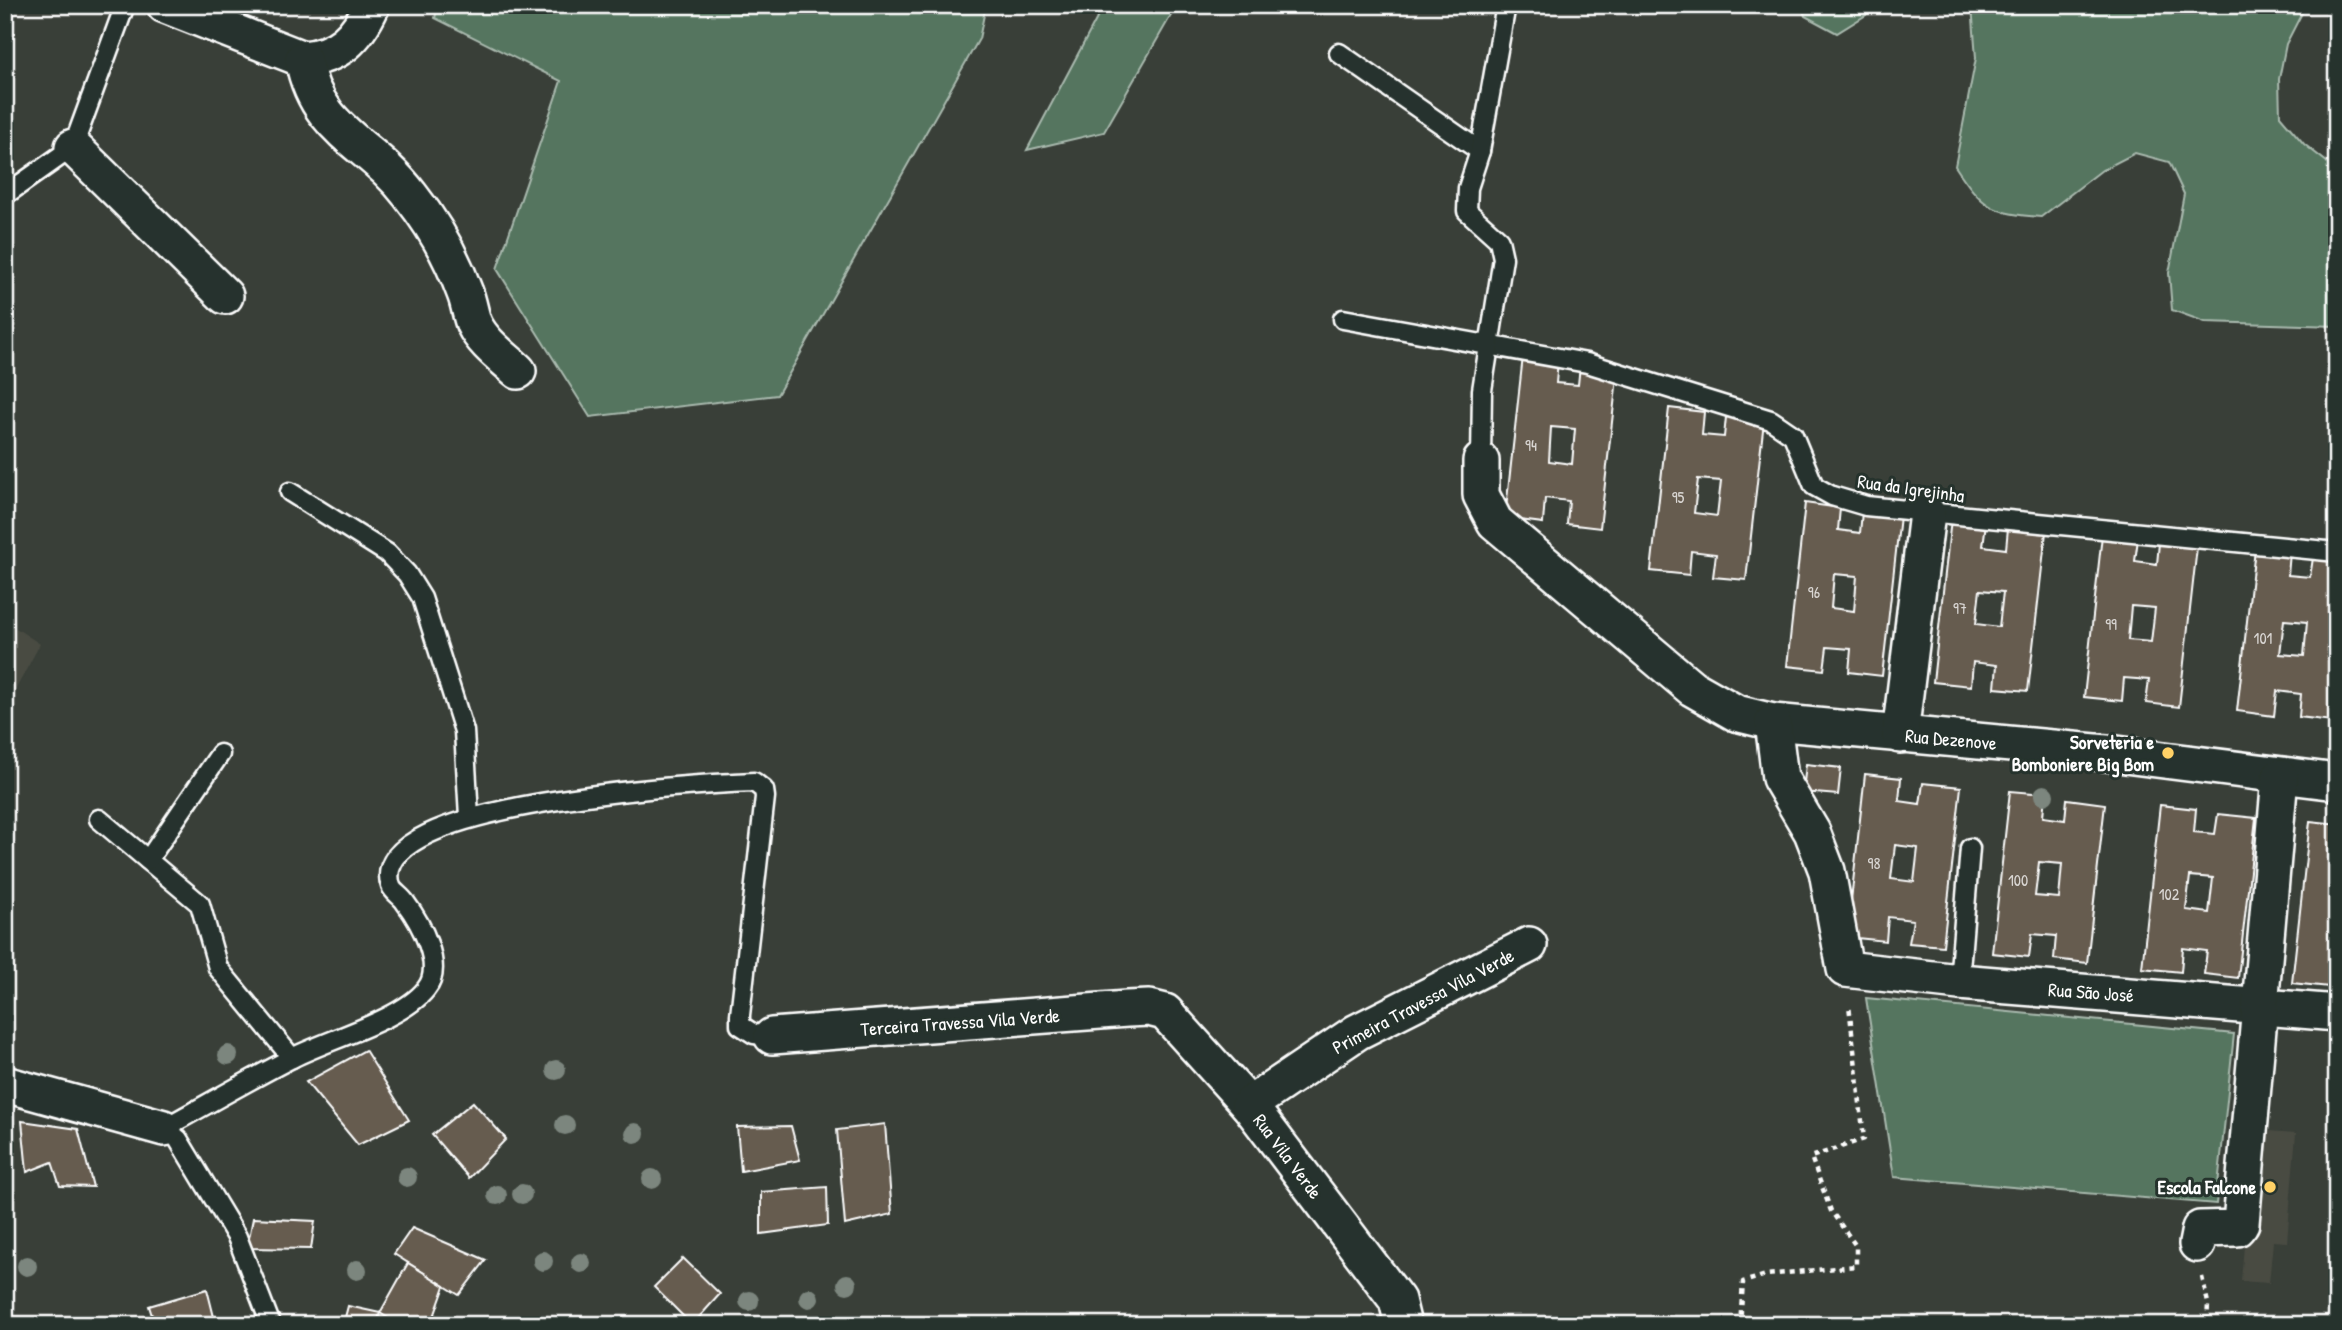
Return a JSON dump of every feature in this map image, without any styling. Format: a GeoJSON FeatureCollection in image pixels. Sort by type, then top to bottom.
{"type":"FeatureCollection","features":[{"type":"Feature","properties":{"kind":"street"},"geometry":{"type":"LineString","coordinates":[[165,5],[303,60],[327,57],[349,41],[372,5]]}},
{"type":"Feature","properties":{"kind":"street"},"geometry":{"type":"LineString","coordinates":[[303,60],[314,100],[331,122],[357,142],[409,192],[451,256],[474,324],[493,349],[518,371]]}},
{"type":"Feature","properties":{"kind":"street"},"geometry":{"type":"LineString","coordinates":[[73,147],[225,296]]}},
{"type":"Feature","properties":{"kind":"street","name":"Rua Dezenove"},"geometry":{"type":"LineString","coordinates":[[1481,461],[1481,495],[1495,522],[1692,688],[1736,713],[1773,722],[2117,754],[2280,777],[2337,782]]}},
{"type":"Feature","properties":{"kind":"street"},"geometry":{"type":"LineString","coordinates":[[1900,735],[1927,513]]}},
{"type":"Feature","properties":{"kind":"street"},"geometry":{"type":"LineString","coordinates":[[1773,722],[1780,778],[1812,832],[1827,871],[1845,969]]}},
{"type":"Feature","properties":{"kind":"street"},"geometry":{"type":"LineString","coordinates":[[2197,1244],[2200,1229],[2237,1228],[2241,1223],[2280,777]]}},
{"type":"Feature","properties":{"kind":"street","name":"Primeira Travessa Vila Verde"},"geometry":{"type":"LineString","coordinates":[[1249,1105],[1357,1032],[1422,1002],[1529,945]]}},
{"type":"Feature","properties":{"kind":"street","name":"Rua São José"},"geometry":{"type":"LineString","coordinates":[[1845,969],[1959,982],[2337,1013]]}},
{"type":"Feature","properties":{"kind":"street","name":"Terceira Travessa Vila Verde"},"geometry":{"type":"LineString","coordinates":[[772,1036],[1149,1008]]}},
{"type":"Feature","properties":{"kind":"street","name":"Rua Vila Verde"},"geometry":{"type":"LineString","coordinates":[[1149,1008],[1165,1012],[1175,1020],[1249,1105],[1396,1300],[1403,1325]]}},
{"type":"Feature","properties":{"kind":"street"},"geometry":{"type":"LineString","coordinates":[[5,1084],[164,1128]]}},
{"type":"Feature","properties":{"kind":"lane"},"geometry":{"type":"LineString","coordinates":[[5,195],[73,147],[125,5]]}},
{"type":"Feature","properties":{"kind":"lane"},"geometry":{"type":"LineString","coordinates":[[1481,461],[1482,390],[1503,258],[1499,240],[1467,211],[1468,188],[1480,151],[1506,5]]}},
{"type":"Feature","properties":{"kind":"lane"},"geometry":{"type":"LineString","coordinates":[[1339,53],[1480,151]]}},
{"type":"Feature","properties":{"kind":"lane","name":"Rua da Igrejinha"},"geometry":{"type":"LineString","coordinates":[[1343,318],[1587,363],[1771,420],[1793,435],[1814,486],[1832,496],[1866,506],[2337,552]]}},
{"type":"Feature","properties":{"kind":"lane"},"geometry":{"type":"LineString","coordinates":[[290,492],[387,553],[407,573],[422,598],[464,731],[469,816]]}},
{"type":"Feature","properties":{"kind":"lane"},"geometry":{"type":"LineString","coordinates":[[148,860],[220,754]]}},
{"type":"Feature","properties":{"kind":"lane"},"geometry":{"type":"LineString","coordinates":[[271,1325],[237,1237],[178,1139],[164,1128],[292,1058],[389,1015],[414,1001],[428,988],[433,967],[422,931],[405,901],[391,887],[389,867],[397,852],[409,842],[469,816],[702,782],[754,782],[759,785],[765,797],[740,1025],[763,1037],[772,1036]]}},
{"type":"Feature","properties":{"kind":"lane"},"geometry":{"type":"LineString","coordinates":[[99,819],[200,904],[218,968],[292,1058]]}},
{"type":"Feature","properties":{"kind":"lane"},"geometry":{"type":"LineString","coordinates":[[1959,982],[1970,848]]}},
{"type":"Feature","properties":{"kind":"path"},"geometry":{"type":"LineString","coordinates":[[1740,1325],[1743,1282],[1766,1275],[1856,1266],[1856,1247],[1831,1211],[1811,1157],[1864,1139],[1845,969]]}},
{"type":"Feature","properties":{"kind":"path"},"geometry":{"type":"LineString","coordinates":[[2197,1244],[2208,1303],[2207,1325]]}},
{"type":"Feature","properties":{"kind":"shaded area"},"geometry":{"type":"Polygon","coordinates":[[[5,621],[40,644],[5,709],[5,621]]]}},
{"type":"Feature","properties":{"kind":"shaded area","name":"Escola Falcone"},"geometry":{"type":"Polygon","coordinates":[[[2254,1130],[2296,1133],[2287,1242],[2273,1241],[2269,1283],[2241,1281],[2254,1130]]]}},
{"type":"Feature","properties":{"kind":"green space"},"geometry":{"type":"Polygon","coordinates":[[[438,5],[986,5],[979,39],[777,395],[590,417],[497,269],[561,81],[435,18],[438,5]]]}},
{"type":"Feature","properties":{"kind":"green space"},"geometry":{"type":"Polygon","coordinates":[[[1104,5],[1177,5],[1104,132],[1027,150],[1104,5]]]}},
{"type":"Feature","properties":{"kind":"green space"},"geometry":{"type":"Polygon","coordinates":[[[1801,5],[1872,5],[1866,15],[1837,33],[1805,16],[1801,5]]]}},
{"type":"Feature","properties":{"kind":"green space"},"geometry":{"type":"Polygon","coordinates":[[[1972,5],[2306,5],[2286,44],[2279,79],[2280,116],[2304,144],[2337,170],[2337,326],[2205,322],[2172,310],[2169,273],[2184,194],[2169,162],[2135,153],[2102,170],[2041,217],[2011,214],[1990,206],[1981,199],[1955,166],[1976,58],[1972,5]]]}},
{"type":"Feature","properties":{"kind":"green space"},"geometry":{"type":"Polygon","coordinates":[[[1866,998],[2234,1034],[2216,1204],[1894,1177],[1866,998]]]}},
{"type":"Feature","properties":{"kind":"building"},"geometry":{"type":"Polygon","coordinates":[[[1523,356],[1558,360],[1556,383],[1578,385],[1580,365],[1618,369],[1600,528],[1567,524],[1569,501],[1545,498],[1543,523],[1505,518],[1523,356]],[[1551,427],[1549,461],[1572,464],[1575,429],[1551,427]]]}},
{"type":"Feature","properties":{"kind":"building"},"geometry":{"type":"Polygon","coordinates":[[[1669,408],[1704,412],[1702,435],[1724,437],[1726,417],[1764,421],[1746,580],[1713,577],[1716,554],[1691,551],[1689,575],[1651,571],[1669,408]],[[1698,479],[1694,513],[1717,516],[1721,481],[1698,479]]]}},
{"type":"Feature","properties":{"kind":"building"},"geometry":{"type":"Polygon","coordinates":[[[1805,503],[1840,508],[1838,530],[1860,533],[1862,512],[1900,516],[1882,676],[1849,672],[1851,649],[1827,647],[1824,670],[1787,666],[1805,503]],[[1834,574],[1831,608],[1854,611],[1857,576],[1834,574]]]}},
{"type":"Feature","properties":{"kind":"building"},"geometry":{"type":"Polygon","coordinates":[[[1951,519],[1986,523],[1983,546],[2006,549],[2008,528],[2046,532],[2028,691],[1995,688],[1997,665],[1973,662],[1971,686],[1933,682],[1951,519]],[[1980,590],[1976,624],[1999,627],[2003,592],[1980,590]]]}},
{"type":"Feature","properties":{"kind":"building"},"geometry":{"type":"Polygon","coordinates":[[[2102,535],[2138,539],[2135,561],[2157,564],[2159,543],[2197,547],[2179,707],[2146,703],[2149,680],[2124,678],[2122,701],[2084,697],[2102,535]],[[2131,606],[2128,640],[2151,642],[2155,608],[2131,606]]]}},
{"type":"Feature","properties":{"kind":"building"},"geometry":{"type":"Polygon","coordinates":[[[2255,549],[2290,553],[2288,575],[2310,577],[2313,558],[2337,560],[2337,681],[2332,721],[2299,717],[2301,694],[2277,691],[2274,716],[2237,711],[2255,549]],[[2284,620],[2280,654],[2304,656],[2307,622],[2284,620]]]}},
{"type":"Feature","properties":{"kind":"building"},"geometry":{"type":"Polygon","coordinates":[[[1806,764],[1841,768],[1838,795],[1803,792],[1806,764]]]}},
{"type":"Feature","properties":{"kind":"building"},"geometry":{"type":"Polygon","coordinates":[[[1865,774],[1901,778],[1899,801],[1920,804],[1923,783],[1961,787],[1943,946],[1909,943],[1913,920],[1888,917],[1886,941],[1847,937],[1865,774]],[[1895,845],[1891,879],[1914,882],[1918,848],[1895,845]]]}},
{"type":"Feature","properties":{"kind":"building"},"geometry":{"type":"Polygon","coordinates":[[[2010,791],[2045,794],[2043,817],[2065,820],[2067,799],[2105,804],[2087,963],[2054,959],[2056,936],[2032,934],[2029,957],[1992,953],[2010,791]],[[2039,862],[2035,896],[2059,898],[2062,864],[2039,862]]]}},
{"type":"Feature","properties":{"kind":"building"},"geometry":{"type":"Polygon","coordinates":[[[2160,805],[2196,809],[2194,832],[2215,834],[2218,814],[2256,818],[2238,978],[2204,974],[2207,951],[2183,948],[2181,972],[2142,968],[2160,805]],[[2190,876],[2186,910],[2209,913],[2213,878],[2190,876]]]}},
{"type":"Feature","properties":{"kind":"building"},"geometry":{"type":"Polygon","coordinates":[[[2310,821],[2337,824],[2337,964],[2332,964],[2329,987],[2292,983],[2310,821]]]}},
{"type":"Feature","properties":{"kind":"building"},"geometry":{"type":"Polygon","coordinates":[[[365,1050],[409,1120],[358,1145],[306,1082],[365,1050]]]}},
{"type":"Feature","properties":{"kind":"building"},"geometry":{"type":"Polygon","coordinates":[[[473,1102],[506,1139],[469,1178],[432,1135],[473,1102]]]}},
{"type":"Feature","properties":{"kind":"building"},"geometry":{"type":"Polygon","coordinates":[[[22,1121],[78,1129],[93,1187],[60,1186],[52,1162],[27,1172],[22,1121]]]}},
{"type":"Feature","properties":{"kind":"building"},"geometry":{"type":"Polygon","coordinates":[[[885,1124],[892,1214],[845,1225],[837,1130],[885,1124]]]}},
{"type":"Feature","properties":{"kind":"building"},"geometry":{"type":"Polygon","coordinates":[[[791,1126],[800,1160],[741,1171],[737,1127],[791,1126]]]}},
{"type":"Feature","properties":{"kind":"building"},"geometry":{"type":"Polygon","coordinates":[[[827,1187],[828,1225],[761,1234],[761,1192],[827,1187]]]}},
{"type":"Feature","properties":{"kind":"building"},"geometry":{"type":"Polygon","coordinates":[[[253,1218],[315,1221],[311,1249],[247,1248],[253,1218]]]}},
{"type":"Feature","properties":{"kind":"building"},"geometry":{"type":"Polygon","coordinates":[[[412,1228],[486,1260],[459,1295],[394,1254],[412,1228]]]}},
{"type":"Feature","properties":{"kind":"building"},"geometry":{"type":"Polygon","coordinates":[[[683,1258],[720,1294],[692,1325],[654,1287],[683,1258]]]}},
{"type":"Feature","properties":{"kind":"building"},"geometry":{"type":"Polygon","coordinates":[[[408,1263],[445,1286],[431,1325],[399,1325],[380,1313],[408,1263]]]}},
{"type":"Feature","properties":{"kind":"building"},"geometry":{"type":"Polygon","coordinates":[[[207,1289],[216,1325],[155,1325],[149,1306],[207,1289]]]}},
{"type":"Feature","properties":{"kind":"building"},"geometry":{"type":"Polygon","coordinates":[[[348,1306],[380,1313],[376,1325],[343,1325],[348,1306]]]}},
{"type":"Feature","properties":{"kind":"place","name":"Sorveteria e Bomboniere Big Bom"},"geometry":{"type":"Point","coordinates":[2168,753]}},
{"type":"Feature","properties":{"kind":"place","name":"Escola Falcone"},"geometry":{"type":"Point","coordinates":[2270,1187]}}]}
